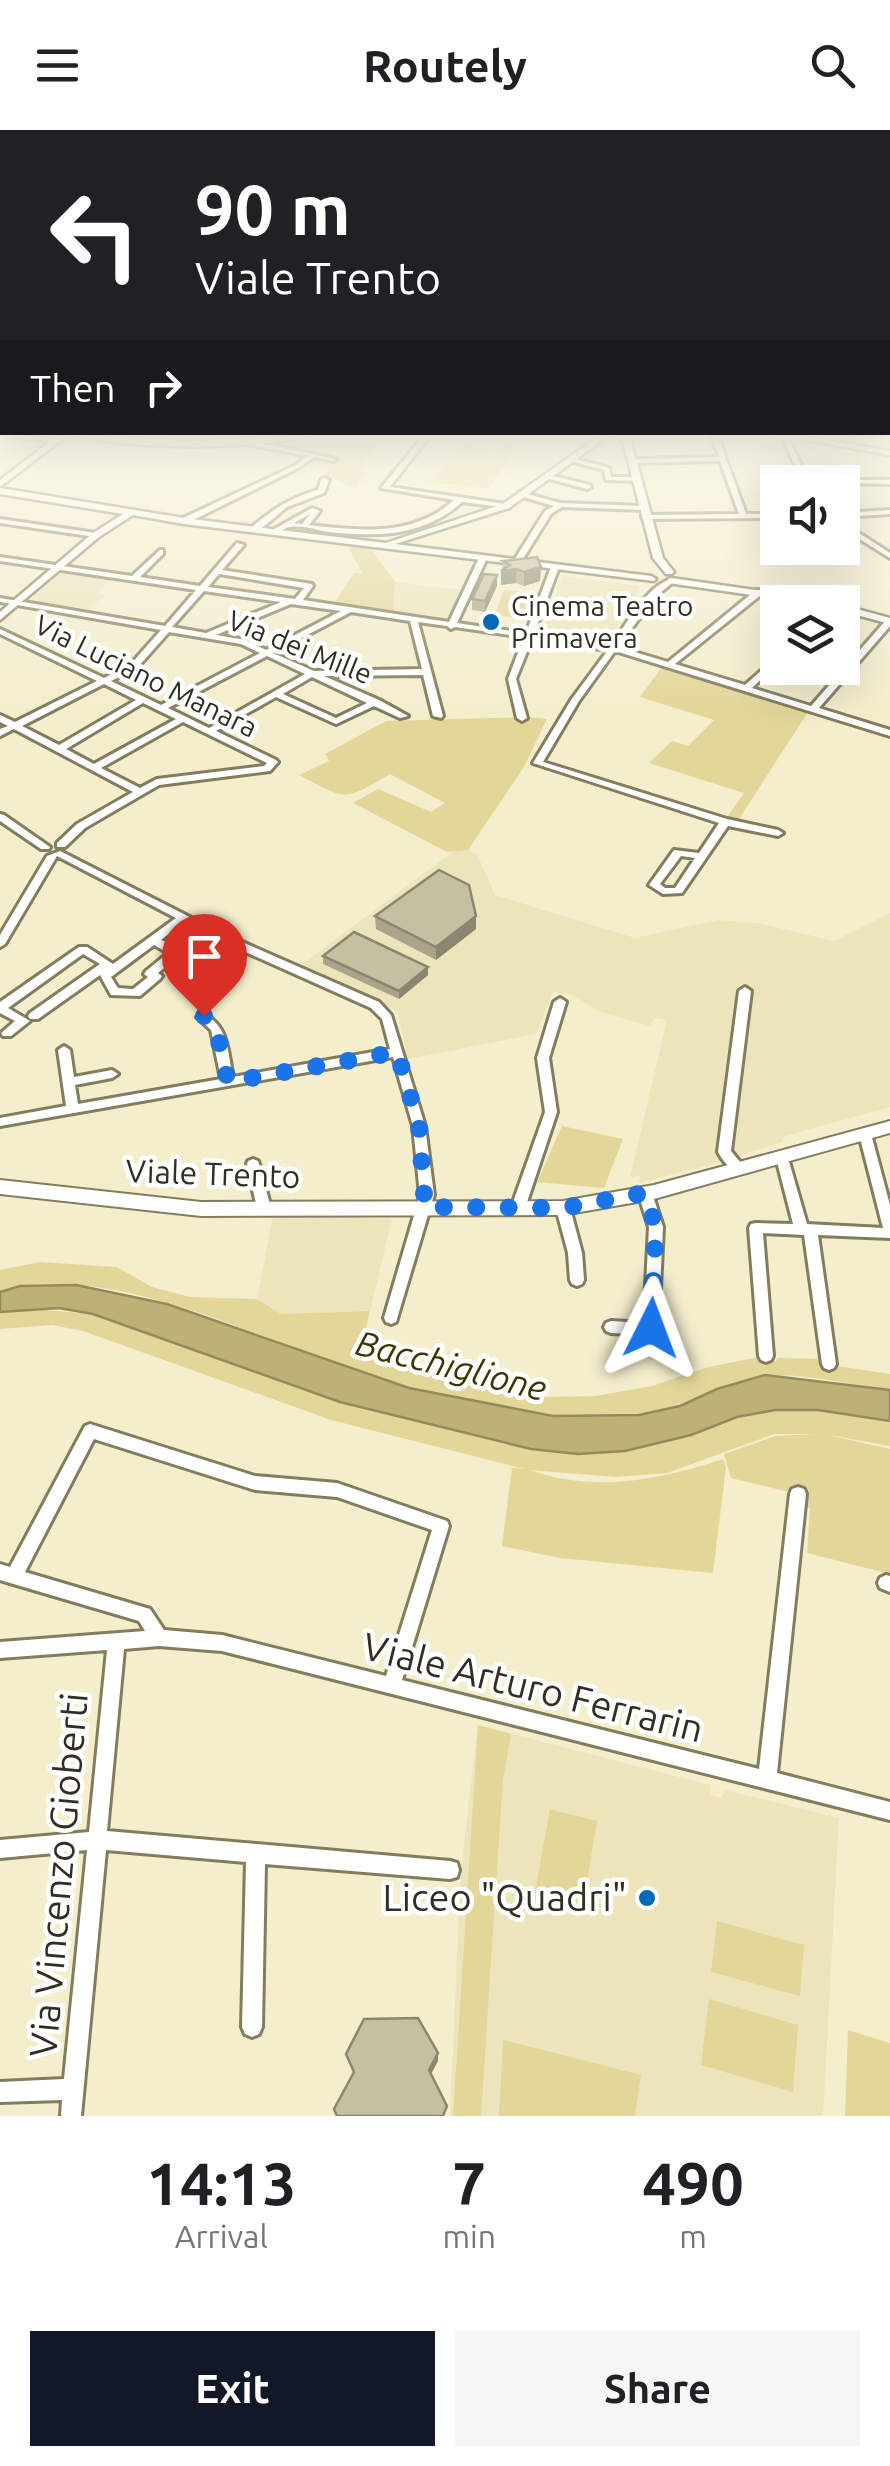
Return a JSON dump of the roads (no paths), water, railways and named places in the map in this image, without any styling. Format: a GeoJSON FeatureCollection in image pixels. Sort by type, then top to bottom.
{"type":"FeatureCollection","features":[{"type":"Feature","properties":{"kind":"main road","name":"Viale Trento"},"geometry":{"type":"LineString","coordinates":[[0,1188],[201,1208],[563,1208],[644,1193],[890,1127]]}},
{"type":"Feature","properties":{"kind":"street"},"geometry":{"type":"LineString","coordinates":[[31,527],[96,535]]}},
{"type":"Feature","properties":{"kind":"street"},"geometry":{"type":"LineString","coordinates":[[0,617],[109,527]]}},
{"type":"Feature","properties":{"kind":"street"},"geometry":{"type":"LineString","coordinates":[[228,527],[671,577],[759,592]]}},
{"type":"Feature","properties":{"kind":"street"},"geometry":{"type":"LineString","coordinates":[[254,530],[258,527]]}},
{"type":"Feature","properties":{"kind":"street"},"geometry":{"type":"LineString","coordinates":[[273,532],[282,527]]}},
{"type":"Feature","properties":{"kind":"street"},"geometry":{"type":"LineString","coordinates":[[315,527],[384,531],[401,527]]}},
{"type":"Feature","properties":{"kind":"street"},"geometry":{"type":"LineString","coordinates":[[387,544],[441,527]]}},
{"type":"Feature","properties":{"kind":"street"},"geometry":{"type":"LineString","coordinates":[[517,562],[539,527]]}},
{"type":"Feature","properties":{"kind":"street"},"geometry":{"type":"LineString","coordinates":[[649,527],[659,560],[671,577]]}},
{"type":"Feature","properties":{"kind":"street"},"geometry":{"type":"LineString","coordinates":[[860,536],[890,556]]}},
{"type":"Feature","properties":{"kind":"street"},"geometry":{"type":"LineString","coordinates":[[0,734],[134,666],[240,546]]}},
{"type":"Feature","properties":{"kind":"street"},"geometry":{"type":"LineString","coordinates":[[135,578],[160,552]]}},
{"type":"Feature","properties":{"kind":"street"},"geometry":{"type":"LineString","coordinates":[[451,627],[483,558]]}},
{"type":"Feature","properties":{"kind":"street"},"geometry":{"type":"LineString","coordinates":[[0,559],[614,648],[890,732]]}},
{"type":"Feature","properties":{"kind":"street"},"geometry":{"type":"LineString","coordinates":[[652,595],[652,576],[659,560]]}},
{"type":"Feature","properties":{"kind":"street"},"geometry":{"type":"LineString","coordinates":[[522,718],[512,679],[556,566]]}},
{"type":"Feature","properties":{"kind":"street"},"geometry":{"type":"LineString","coordinates":[[210,634],[295,601],[310,586],[220,572]]}},
{"type":"Feature","properties":{"kind":"street"},"geometry":{"type":"LineString","coordinates":[[671,577],[652,595],[576,700],[538,763],[725,822],[778,833]]}},
{"type":"Feature","properties":{"kind":"street"},"geometry":{"type":"LineString","coordinates":[[670,663],[759,592]]}},
{"type":"Feature","properties":{"kind":"street","name":"Via dei Mille"},"geometry":{"type":"LineString","coordinates":[[0,600],[243,642],[403,716]]}},
{"type":"Feature","properties":{"kind":"street"},"geometry":{"type":"LineString","coordinates":[[161,708],[350,609]]}},
{"type":"Feature","properties":{"kind":"street"},"geometry":{"type":"LineString","coordinates":[[812,710],[890,621],[860,613]]}},
{"type":"Feature","properties":{"kind":"street"},"geometry":{"type":"LineString","coordinates":[[414,621],[438,716]]}},
{"type":"Feature","properties":{"kind":"street","name":"Via Luciano Manara"},"geometry":{"type":"LineString","coordinates":[[0,631],[273,762],[267,769],[157,782],[138,790]]}},
{"type":"Feature","properties":{"kind":"street"},"geometry":{"type":"LineString","coordinates":[[210,731],[311,674],[426,672]]}},
{"type":"Feature","properties":{"kind":"street"},"geometry":{"type":"LineString","coordinates":[[747,688],[760,675]]}},
{"type":"Feature","properties":{"kind":"street"},"geometry":{"type":"LineString","coordinates":[[276,694],[336,721],[376,702]]}},
{"type":"Feature","properties":{"kind":"street"},"geometry":{"type":"LineString","coordinates":[[59,749],[143,700]]}},
{"type":"Feature","properties":{"kind":"street"},"geometry":{"type":"LineString","coordinates":[[0,718],[138,790]]}},
{"type":"Feature","properties":{"kind":"street"},"geometry":{"type":"LineString","coordinates":[[94,767],[183,719]]}},
{"type":"Feature","properties":{"kind":"street"},"geometry":{"type":"LineString","coordinates":[[1,940],[44,874],[54,851],[81,826],[138,790]]}},
{"type":"Feature","properties":{"kind":"street"},"geometry":{"type":"LineString","coordinates":[[0,817],[54,851],[182,918],[374,1005],[387,1018],[419,1126],[425,1207],[391,1318]]}},
{"type":"Feature","properties":{"kind":"street"},"geometry":{"type":"LineString","coordinates":[[701,856],[678,852],[654,885],[678,891],[725,822]]}},
{"type":"Feature","properties":{"kind":"street"},"geometry":{"type":"LineString","coordinates":[[44,874],[75,862]]}},
{"type":"Feature","properties":{"kind":"street"},"geometry":{"type":"LineString","coordinates":[[154,939],[176,952],[150,974],[156,976],[136,994],[115,992],[105,976],[154,939],[182,918]]}},
{"type":"Feature","properties":{"kind":"street"},"geometry":{"type":"LineString","coordinates":[[154,939],[186,952],[212,932]]}},
{"type":"Feature","properties":{"kind":"street"},"geometry":{"type":"LineString","coordinates":[[174,966],[212,932]]}},
{"type":"Feature","properties":{"kind":"street"},"geometry":{"type":"LineString","coordinates":[[7,1033],[24,1021],[0,1008],[84,949],[108,964],[34,1016]]}},
{"type":"Feature","properties":{"kind":"street"},"geometry":{"type":"LineString","coordinates":[[740,1169],[724,1152],[745,992]]}},
{"type":"Feature","properties":{"kind":"street"},"geometry":{"type":"LineString","coordinates":[[518,1208],[551,1112],[543,1058],[560,1002]]}},
{"type":"Feature","properties":{"kind":"street"},"geometry":{"type":"LineString","coordinates":[[204,1016],[216,1028],[228,1082]]}},
{"type":"Feature","properties":{"kind":"street"},"geometry":{"type":"LineString","coordinates":[[64,1050],[73,1109]]}},
{"type":"Feature","properties":{"kind":"street"},"geometry":{"type":"LineString","coordinates":[[0,1122],[397,1052]]}},
{"type":"Feature","properties":{"kind":"street"},"geometry":{"type":"LineString","coordinates":[[69,1082],[112,1074]]}},
{"type":"Feature","properties":{"kind":"street"},"geometry":{"type":"LineString","coordinates":[[766,1356],[756,1228],[890,1232],[865,1134]]}},
{"type":"Feature","properties":{"kind":"street"},"geometry":{"type":"LineString","coordinates":[[782,1158],[806,1228],[829,1364]]}},
{"type":"Feature","properties":{"kind":"street"},"geometry":{"type":"LineString","coordinates":[[254,1164],[264,1208]]}},
{"type":"Feature","properties":{"kind":"street"},"geometry":{"type":"LineString","coordinates":[[612,1326],[651,1328],[656,1227],[644,1193]]}},
{"type":"Feature","properties":{"kind":"street"},"geometry":{"type":"LineString","coordinates":[[563,1208],[575,1252],[577,1280]]}},
{"type":"Feature","properties":{"kind":"street"},"geometry":{"type":"LineString","coordinates":[[158,1638],[144,1615],[7,1574],[90,1431],[271,1484],[338,1490],[441,1526],[391,1686]]}},
{"type":"Feature","properties":{"kind":"street"},"geometry":{"type":"LineString","coordinates":[[767,1780],[798,1494]]}},
{"type":"Feature","properties":{"kind":"street","name":"Viale Arturo Ferrarin"},"geometry":{"type":"LineString","coordinates":[[0,1650],[158,1638],[222,1643],[890,1810]]}},
{"type":"Feature","properties":{"kind":"street","name":"Via Vincenzo Gioberti"},"geometry":{"type":"LineString","coordinates":[[72,2116],[116,1641]]}},
{"type":"Feature","properties":{"kind":"street"},"geometry":{"type":"LineString","coordinates":[[0,1849],[98,1840],[450,1870]]}},
{"type":"Feature","properties":{"kind":"street"},"geometry":{"type":"LineString","coordinates":[[252,2027],[256,1854]]}},
{"type":"Feature","properties":{"kind":"street"},"geometry":{"type":"LineString","coordinates":[[0,2092],[74,2089]]}},
{"type":"Feature","properties":{"kind":"place","name":"Cinema Teatro Primavera"},"geometry":{"type":"Point","coordinates":[491,622]}},
{"type":"Feature","properties":{"kind":"place","name":"Liceo \"Quadri\""},"geometry":{"type":"Point","coordinates":[647,1898]}},
{"type":"Feature","properties":{"kind":"water label","name":"Bacchiglione"},"geometry":{"type":"Point","coordinates":[451,1366]}}]}
